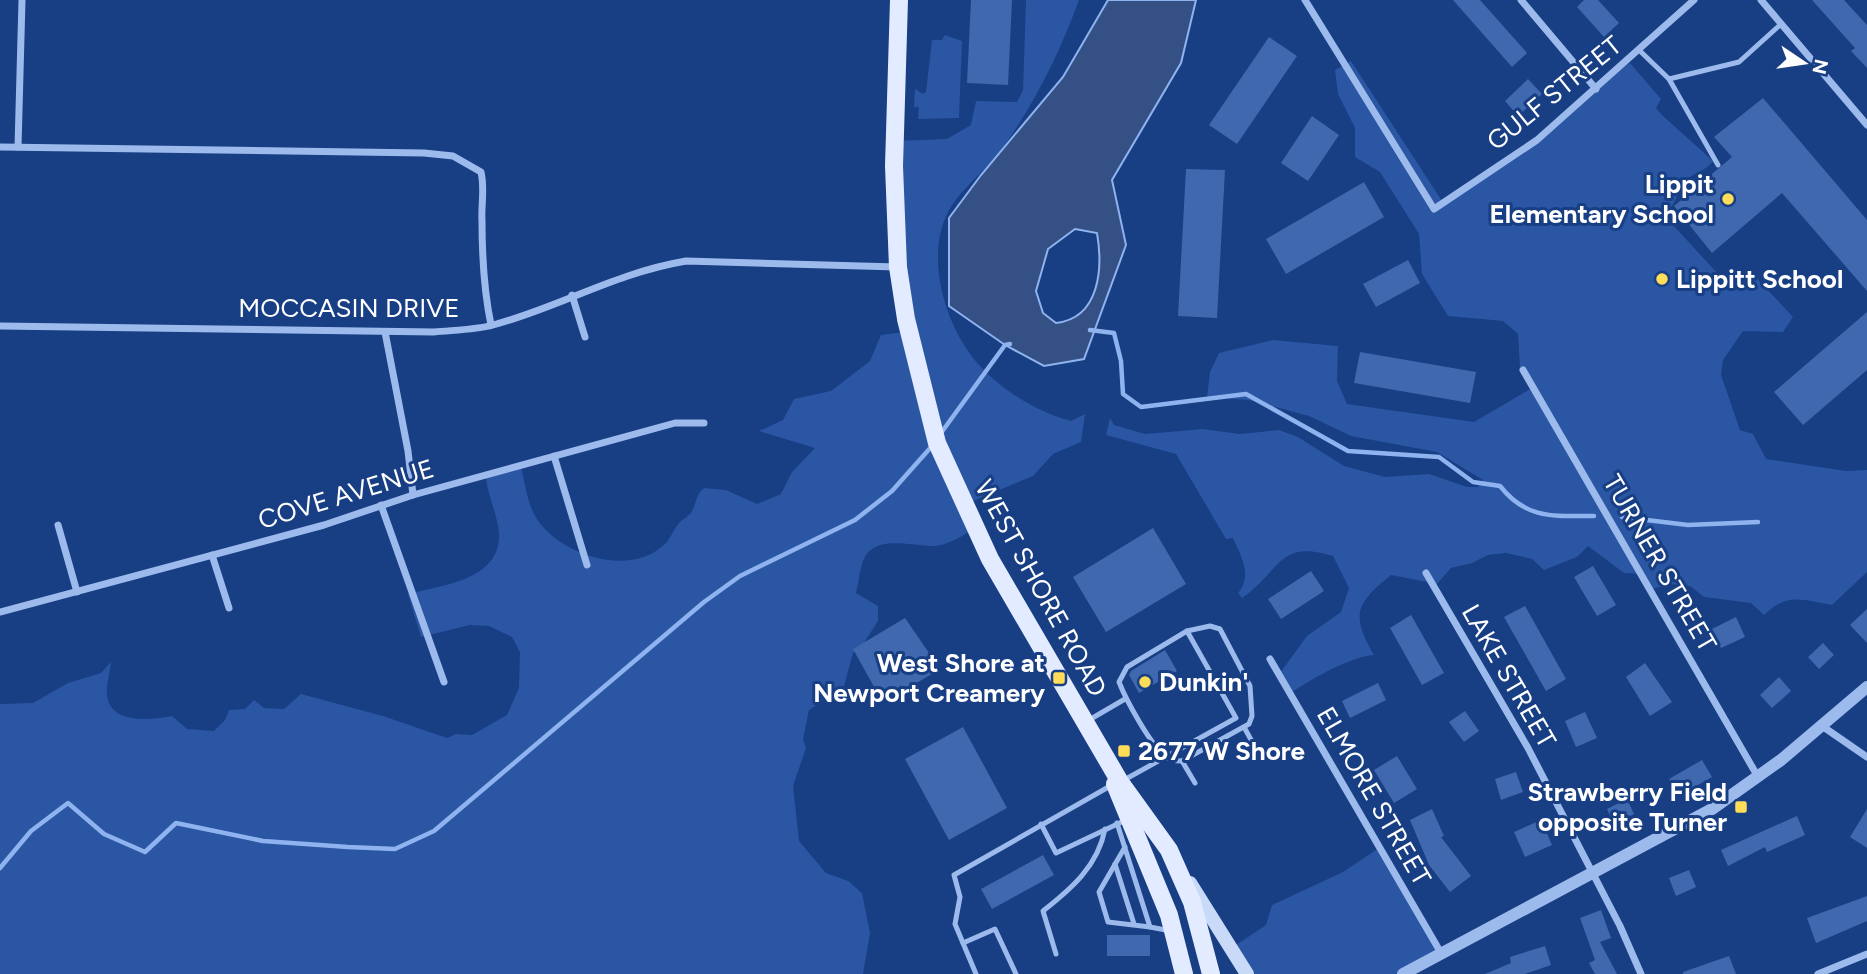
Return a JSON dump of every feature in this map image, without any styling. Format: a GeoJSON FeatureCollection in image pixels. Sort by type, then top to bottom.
{"type":"FeatureCollection","features":[{"type":"Feature","properties":{"kind":"main road","name":"WEST SHORE ROAD"},"geometry":{"type":"LineString","coordinates":[[898,0],[894,166],[898,267],[906,319],[937,443],[954,486],[990,559],[1098,742],[1118,783],[1143,810],[1175,862],[1201,927],[1211,974]]}},
{"type":"Feature","properties":{"kind":"main road","name":"WEST SHORE ROAD"},"geometry":{"type":"LineString","coordinates":[[1118,783],[1123,821],[1174,932],[1184,974]]}},
{"type":"Feature","properties":{"kind":"main road"},"geometry":{"type":"LineString","coordinates":[[1175,862],[1247,974]]}},
{"type":"Feature","properties":{"kind":"street"},"geometry":{"type":"LineString","coordinates":[[18,147],[22,0]]}},
{"type":"Feature","properties":{"kind":"street","name":"GULF STREET"},"geometry":{"type":"LineString","coordinates":[[1305,0],[1434,209],[1537,140],[1694,0]]}},
{"type":"Feature","properties":{"kind":"street"},"geometry":{"type":"LineString","coordinates":[[1521,0],[1596,89]]}},
{"type":"Feature","properties":{"kind":"street"},"geometry":{"type":"LineString","coordinates":[[1760,0],[1867,125]]}},
{"type":"Feature","properties":{"kind":"street"},"geometry":{"type":"LineString","coordinates":[[0,147],[424,153],[453,156],[481,172],[486,299],[491,325]]}},
{"type":"Feature","properties":{"kind":"street","name":"MOCCASIN DRIVE"},"geometry":{"type":"LineString","coordinates":[[0,326],[435,332],[491,325],[659,265],[686,261],[898,267]]}},
{"type":"Feature","properties":{"kind":"street"},"geometry":{"type":"LineString","coordinates":[[572,295],[584,337]]}},
{"type":"Feature","properties":{"kind":"street"},"geometry":{"type":"LineString","coordinates":[[385,331],[408,451],[412,495]]}},
{"type":"Feature","properties":{"kind":"street","name":"TURNER STREET"},"geometry":{"type":"LineString","coordinates":[[1523,370],[1758,777]]}},
{"type":"Feature","properties":{"kind":"street","name":"COVE AVENUE"},"geometry":{"type":"LineString","coordinates":[[0,612],[324,526],[412,495],[675,423],[705,423]]}},
{"type":"Feature","properties":{"kind":"street"},"geometry":{"type":"LineString","coordinates":[[554,456],[587,565]]}},
{"type":"Feature","properties":{"kind":"street"},"geometry":{"type":"LineString","coordinates":[[381,505],[444,682]]}},
{"type":"Feature","properties":{"kind":"street"},"geometry":{"type":"LineString","coordinates":[[58,525],[77,592]]}},
{"type":"Feature","properties":{"kind":"street"},"geometry":{"type":"LineString","coordinates":[[212,555],[229,608]]}},
{"type":"Feature","properties":{"kind":"street","name":"LAKE STREET"},"geometry":{"type":"LineString","coordinates":[[1426,573],[1528,748],[1620,926],[1641,974]]}},
{"type":"Feature","properties":{"kind":"street","name":"ELMORE STREET"},"geometry":{"type":"LineString","coordinates":[[1270,659],[1441,953]]}},
{"type":"Feature","properties":{"kind":"street"},"geometry":{"type":"LineString","coordinates":[[1403,974],[1670,833],[1758,777],[1867,687]]}},
{"type":"Feature","properties":{"kind":"street"},"geometry":{"type":"LineString","coordinates":[[1822,726],[1867,757]]}},
{"type":"Feature","properties":{"kind":"street"},"geometry":{"type":"LineString","coordinates":[[1818,974],[1867,954]]}},
{"type":"Feature","properties":{"kind":"lane"},"geometry":{"type":"LineString","coordinates":[[1669,79],[1739,62],[1781,24]]}},
{"type":"Feature","properties":{"kind":"lane"},"geometry":{"type":"LineString","coordinates":[[1639,50],[1669,79],[1718,165]]}},
{"type":"Feature","properties":{"kind":"lane"},"geometry":{"type":"LineString","coordinates":[[1209,626],[1220,629],[1250,686],[1252,716],[1244,727],[1182,761],[1166,757],[1125,699],[1118,682],[1127,667],[1187,631],[1209,626]]}},
{"type":"Feature","properties":{"kind":"lane"},"geometry":{"type":"LineString","coordinates":[[976,974],[955,924],[960,897],[954,875],[1041,824],[1236,718],[1187,631]]}},
{"type":"Feature","properties":{"kind":"lane"},"geometry":{"type":"LineString","coordinates":[[1085,722],[1125,699]]}},
{"type":"Feature","properties":{"kind":"lane"},"geometry":{"type":"LineString","coordinates":[[1244,727],[1255,747]]}},
{"type":"Feature","properties":{"kind":"lane"},"geometry":{"type":"LineString","coordinates":[[1182,761],[1195,783]]}},
{"type":"Feature","properties":{"kind":"lane"},"geometry":{"type":"LineString","coordinates":[[1041,824],[1056,853],[1123,821]]}},
{"type":"Feature","properties":{"kind":"lane"},"geometry":{"type":"LineString","coordinates":[[1056,954],[1043,911],[1071,888],[1094,860],[1102,847],[1105,829]]}},
{"type":"Feature","properties":{"kind":"lane"},"geometry":{"type":"LineString","coordinates":[[1132,843],[1115,864],[1099,892],[1108,922],[1174,932]]}},
{"type":"Feature","properties":{"kind":"lane"},"geometry":{"type":"LineString","coordinates":[[1132,843],[1150,927]]}},
{"type":"Feature","properties":{"kind":"lane"},"geometry":{"type":"LineString","coordinates":[[1115,864],[1134,925]]}},
{"type":"Feature","properties":{"kind":"lane"},"geometry":{"type":"LineString","coordinates":[[963,943],[995,929],[1016,974]]}},
{"type":"Feature","properties":{"kind":"shaded area"},"geometry":{"type":"Polygon","coordinates":[[[1026,0],[1079,0],[1064,38],[1027,112],[998,154],[948,212],[938,251],[939,272],[942,293],[957,333],[980,366],[1010,392],[1047,413],[1071,421],[1085,414],[1081,442],[1053,454],[1033,476],[961,506],[970,531],[958,538],[934,546],[898,543],[880,545],[872,549],[864,559],[856,593],[878,606],[878,621],[862,646],[853,653],[844,686],[809,710],[803,739],[806,748],[793,786],[799,841],[826,873],[848,881],[862,893],[870,933],[863,974],[0,974],[0,704],[33,703],[68,683],[101,673],[111,662],[107,695],[116,712],[143,719],[172,716],[187,729],[214,731],[225,720],[229,710],[245,709],[254,700],[264,708],[284,709],[301,694],[383,716],[447,738],[456,734],[472,735],[507,715],[519,688],[520,652],[512,637],[489,626],[470,625],[421,637],[408,594],[468,578],[491,561],[497,548],[499,532],[486,478],[521,467],[532,509],[544,528],[575,550],[613,560],[632,560],[650,554],[665,544],[678,524],[691,513],[699,493],[704,488],[726,490],[757,504],[781,494],[792,472],[815,448],[759,431],[783,420],[794,399],[831,391],[870,361],[881,335],[904,332],[893,141],[947,139],[971,125],[976,101],[1017,102],[1023,90],[1026,0]]]}},
{"type":"Feature","properties":{"kind":"shaded area"},"geometry":{"type":"Polygon","coordinates":[[[1108,0],[1196,0],[1181,63],[1112,180],[1126,245],[1084,359],[1044,366],[1005,345],[949,306],[949,218],[981,175],[1063,77],[1108,0]],[[1075,229],[1048,249],[1036,291],[1043,313],[1056,323],[1071,319],[1082,312],[1090,302],[1098,276],[1097,233],[1075,229]]]}},
{"type":"Feature","properties":{"kind":"shaded area"},"geometry":{"type":"Polygon","coordinates":[[[945,35],[962,41],[959,118],[918,119],[919,107],[914,107],[915,89],[923,94],[926,92],[932,40],[942,40],[945,35]]]}},
{"type":"Feature","properties":{"kind":"shaded area"},"geometry":{"type":"Polygon","coordinates":[[[1351,61],[1442,201],[1536,143],[1630,63],[1661,99],[1656,108],[1713,161],[1682,185],[1674,204],[1668,210],[1672,224],[1719,275],[1733,277],[1751,272],[1793,317],[1783,332],[1743,331],[1723,360],[1721,375],[1740,430],[1753,434],[1766,459],[1846,471],[1867,470],[1867,572],[1832,605],[1788,600],[1764,615],[1751,603],[1704,597],[1690,586],[1670,584],[1652,589],[1642,574],[1624,573],[1588,546],[1577,557],[1544,570],[1532,559],[1506,553],[1488,555],[1472,563],[1451,568],[1437,584],[1391,575],[1370,594],[1360,611],[1362,630],[1374,655],[1343,664],[1292,692],[1280,673],[1307,636],[1341,612],[1349,588],[1333,556],[1301,551],[1291,554],[1242,598],[1238,593],[1245,579],[1244,566],[1233,538],[1226,539],[1176,454],[1106,435],[1110,418],[1114,425],[1145,434],[1203,429],[1240,434],[1279,430],[1298,437],[1344,466],[1385,477],[1429,474],[1467,487],[1478,487],[1483,480],[1437,452],[1351,436],[1309,416],[1249,400],[1207,397],[1210,372],[1219,353],[1273,340],[1338,346],[1337,381],[1347,404],[1474,422],[1532,388],[1520,368],[1518,334],[1503,321],[1448,316],[1422,274],[1419,234],[1380,172],[1355,157],[1355,128],[1338,94],[1335,70],[1351,61]]]}},
{"type":"Feature","properties":{"kind":"shaded area"},"geometry":{"type":"Polygon","coordinates":[[[1379,848],[1441,950],[1405,974],[1245,974],[1233,947],[1266,925],[1272,905],[1343,872],[1379,848]]]}},
{"type":"Feature","properties":{"kind":"building"},"geometry":{"type":"Polygon","coordinates":[[[971,0],[1012,0],[1008,85],[967,83],[971,0]]]}},
{"type":"Feature","properties":{"kind":"building"},"geometry":{"type":"Polygon","coordinates":[[[1453,0],[1480,0],[1527,53],[1512,67],[1453,0]]]}},
{"type":"Feature","properties":{"kind":"building"},"geometry":{"type":"Polygon","coordinates":[[[1584,0],[1598,0],[1619,23],[1604,37],[1577,7],[1584,0]]]}},
{"type":"Feature","properties":{"kind":"building"},"geometry":{"type":"Polygon","coordinates":[[[1812,0],[1844,0],[1867,25],[1867,68],[1851,51],[1855,48],[1812,0]]]}},
{"type":"Feature","properties":{"kind":"building"},"geometry":{"type":"Polygon","coordinates":[[[1269,37],[1297,56],[1237,144],[1209,125],[1269,37]]]}},
{"type":"Feature","properties":{"kind":"building"},"geometry":{"type":"Polygon","coordinates":[[[1528,79],[1542,94],[1518,116],[1505,101],[1528,79]]]}},
{"type":"Feature","properties":{"kind":"building","name":"Lippit Elementary School"},"geometry":{"type":"Polygon","coordinates":[[[1763,98],[1867,220],[1867,291],[1782,193],[1712,253],[1674,206],[1732,157],[1714,137],[1763,98]]]}},
{"type":"Feature","properties":{"kind":"building"},"geometry":{"type":"Polygon","coordinates":[[[1312,116],[1339,135],[1308,181],[1281,163],[1312,116]]]}},
{"type":"Feature","properties":{"kind":"building"},"geometry":{"type":"Polygon","coordinates":[[[1186,169],[1225,170],[1217,318],[1178,316],[1186,169]]]}},
{"type":"Feature","properties":{"kind":"building"},"geometry":{"type":"Polygon","coordinates":[[[1364,182],[1384,217],[1286,274],[1266,239],[1364,182]]]}},
{"type":"Feature","properties":{"kind":"building"},"geometry":{"type":"Polygon","coordinates":[[[1408,260],[1420,283],[1376,307],[1363,284],[1408,260]]]}},
{"type":"Feature","properties":{"kind":"building"},"geometry":{"type":"Polygon","coordinates":[[[1867,312],[1867,370],[1803,425],[1774,392],[1867,312]]]}},
{"type":"Feature","properties":{"kind":"building"},"geometry":{"type":"Polygon","coordinates":[[[1360,352],[1476,372],[1470,403],[1354,383],[1360,352]]]}},
{"type":"Feature","properties":{"kind":"building"},"geometry":{"type":"Polygon","coordinates":[[[1153,528],[1186,584],[1106,632],[1073,577],[1153,528]]]}},
{"type":"Feature","properties":{"kind":"building"},"geometry":{"type":"Polygon","coordinates":[[[1593,566],[1616,605],[1597,616],[1574,577],[1593,566]]]}},
{"type":"Feature","properties":{"kind":"building"},"geometry":{"type":"Polygon","coordinates":[[[1311,571],[1324,591],[1281,619],[1268,599],[1311,571]]]}},
{"type":"Feature","properties":{"kind":"building"},"geometry":{"type":"Polygon","coordinates":[[[1525,606],[1566,679],[1546,691],[1504,617],[1525,606]]]}},
{"type":"Feature","properties":{"kind":"building"},"geometry":{"type":"Polygon","coordinates":[[[1867,609],[1867,643],[1850,625],[1867,609]]]}},
{"type":"Feature","properties":{"kind":"building"},"geometry":{"type":"Polygon","coordinates":[[[1411,615],[1444,673],[1422,685],[1390,628],[1411,615]]]}},
{"type":"Feature","properties":{"kind":"building"},"geometry":{"type":"Polygon","coordinates":[[[1736,617],[1745,637],[1721,648],[1712,629],[1736,617]]]}},
{"type":"Feature","properties":{"kind":"building"},"geometry":{"type":"Polygon","coordinates":[[[905,618],[940,669],[883,703],[853,649],[905,618]]]}},
{"type":"Feature","properties":{"kind":"building"},"geometry":{"type":"Polygon","coordinates":[[[1823,643],[1834,655],[1819,669],[1808,657],[1823,643]]]}},
{"type":"Feature","properties":{"kind":"building","name":"Dunkin'"},"geometry":{"type":"Polygon","coordinates":[[[1165,650],[1177,671],[1139,693],[1129,675],[1131,671],[1165,650]]]}},
{"type":"Feature","properties":{"kind":"building"},"geometry":{"type":"Polygon","coordinates":[[[1645,663],[1672,702],[1650,716],[1626,677],[1645,663]]]}},
{"type":"Feature","properties":{"kind":"building"},"geometry":{"type":"Polygon","coordinates":[[[1779,677],[1791,691],[1772,708],[1760,695],[1779,677]]]}},
{"type":"Feature","properties":{"kind":"building"},"geometry":{"type":"Polygon","coordinates":[[[1378,683],[1386,700],[1350,718],[1342,701],[1378,683]]]}},
{"type":"Feature","properties":{"kind":"building"},"geometry":{"type":"Polygon","coordinates":[[[1465,711],[1479,731],[1464,742],[1449,722],[1465,711]]]}},
{"type":"Feature","properties":{"kind":"building"},"geometry":{"type":"Polygon","coordinates":[[[1585,712],[1597,738],[1576,747],[1565,721],[1585,712]]]}},
{"type":"Feature","properties":{"kind":"building"},"geometry":{"type":"Polygon","coordinates":[[[963,727],[1007,808],[949,840],[905,759],[963,727]]]}},
{"type":"Feature","properties":{"kind":"building"},"geometry":{"type":"Polygon","coordinates":[[[1397,756],[1417,789],[1394,803],[1374,770],[1397,756]]]}},
{"type":"Feature","properties":{"kind":"building"},"geometry":{"type":"Polygon","coordinates":[[[1702,760],[1712,777],[1679,796],[1669,779],[1702,760]]]}},
{"type":"Feature","properties":{"kind":"building"},"geometry":{"type":"Polygon","coordinates":[[[1516,772],[1523,792],[1501,800],[1495,779],[1516,772]]]}},
{"type":"Feature","properties":{"kind":"building"},"geometry":{"type":"Polygon","coordinates":[[[1627,799],[1634,814],[1614,824],[1607,809],[1627,799]]]}},
{"type":"Feature","properties":{"kind":"building"},"geometry":{"type":"Polygon","coordinates":[[[1432,809],[1444,836],[1441,837],[1471,876],[1450,892],[1429,865],[1410,820],[1432,809]]]}},
{"type":"Feature","properties":{"kind":"building"},"geometry":{"type":"Polygon","coordinates":[[[1867,809],[1867,848],[1850,837],[1867,809]]]}},
{"type":"Feature","properties":{"kind":"building"},"geometry":{"type":"Polygon","coordinates":[[[1797,816],[1805,835],[1767,852],[1765,847],[1728,866],[1721,850],[1797,816]]]}},
{"type":"Feature","properties":{"kind":"building"},"geometry":{"type":"Polygon","coordinates":[[[1541,820],[1552,845],[1525,857],[1514,832],[1541,820]]]}},
{"type":"Feature","properties":{"kind":"building"},"geometry":{"type":"Polygon","coordinates":[[[1043,855],[1054,875],[992,909],[981,889],[1043,855]]]}},
{"type":"Feature","properties":{"kind":"building"},"geometry":{"type":"Polygon","coordinates":[[[1689,870],[1696,887],[1676,896],[1669,878],[1689,870]]]}},
{"type":"Feature","properties":{"kind":"building"},"geometry":{"type":"Polygon","coordinates":[[[1867,896],[1867,921],[1816,943],[1807,918],[1867,896]]]}},
{"type":"Feature","properties":{"kind":"building"},"geometry":{"type":"Polygon","coordinates":[[[1601,910],[1611,938],[1600,942],[1617,974],[1595,974],[1589,963],[1595,960],[1580,918],[1601,910]]]}},
{"type":"Feature","properties":{"kind":"building"},"geometry":{"type":"Polygon","coordinates":[[[1107,935],[1150,935],[1150,956],[1107,956],[1107,935]]]}},
{"type":"Feature","properties":{"kind":"building"},"geometry":{"type":"Polygon","coordinates":[[[1545,946],[1551,965],[1525,974],[1485,974],[1511,963],[1510,957],[1545,946]]]}},
{"type":"Feature","properties":{"kind":"building"},"geometry":{"type":"Polygon","coordinates":[[[1729,956],[1736,974],[1683,974],[1683,972],[1729,956]]]}},
{"type":"Feature","properties":{"kind":"waterway"},"geometry":{"type":"LineString","coordinates":[[1090,330],[1114,333],[1121,361],[1123,394],[1141,407],[1246,394],[1348,451],[1439,457],[1473,482],[1500,486],[1520,505],[1531,510],[1542,514],[1594,516]]}},
{"type":"Feature","properties":{"kind":"waterway"},"geometry":{"type":"LineString","coordinates":[[941,433],[1005,345],[1010,344]]}},
{"type":"Feature","properties":{"kind":"waterway"},"geometry":{"type":"LineString","coordinates":[[0,868],[31,831],[68,803],[104,834],[145,852],[176,823],[263,841],[395,849],[434,831],[704,602],[740,576],[855,520],[892,491],[932,446]]}},
{"type":"Feature","properties":{"kind":"waterway"},"geometry":{"type":"LineString","coordinates":[[1622,517],[1688,525],[1758,522]]}},
{"type":"Feature","properties":{"kind":"place","name":"Lippit Elementary School"},"geometry":{"type":"Point","coordinates":[1728,199]}},
{"type":"Feature","properties":{"kind":"place","name":"Lippitt School"},"geometry":{"type":"Point","coordinates":[1662,279]}},
{"type":"Feature","properties":{"kind":"place","name":"West Shore at Newport Creamery"},"geometry":{"type":"Point","coordinates":[1059,678]}},
{"type":"Feature","properties":{"kind":"place","name":"Dunkin'"},"geometry":{"type":"Point","coordinates":[1145,682]}},
{"type":"Feature","properties":{"kind":"place","name":"2677 W Shore"},"geometry":{"type":"Point","coordinates":[1124,751]}},
{"type":"Feature","properties":{"kind":"place","name":"Strawberry Field opposite Turner"},"geometry":{"type":"Point","coordinates":[1741,807]}}]}
